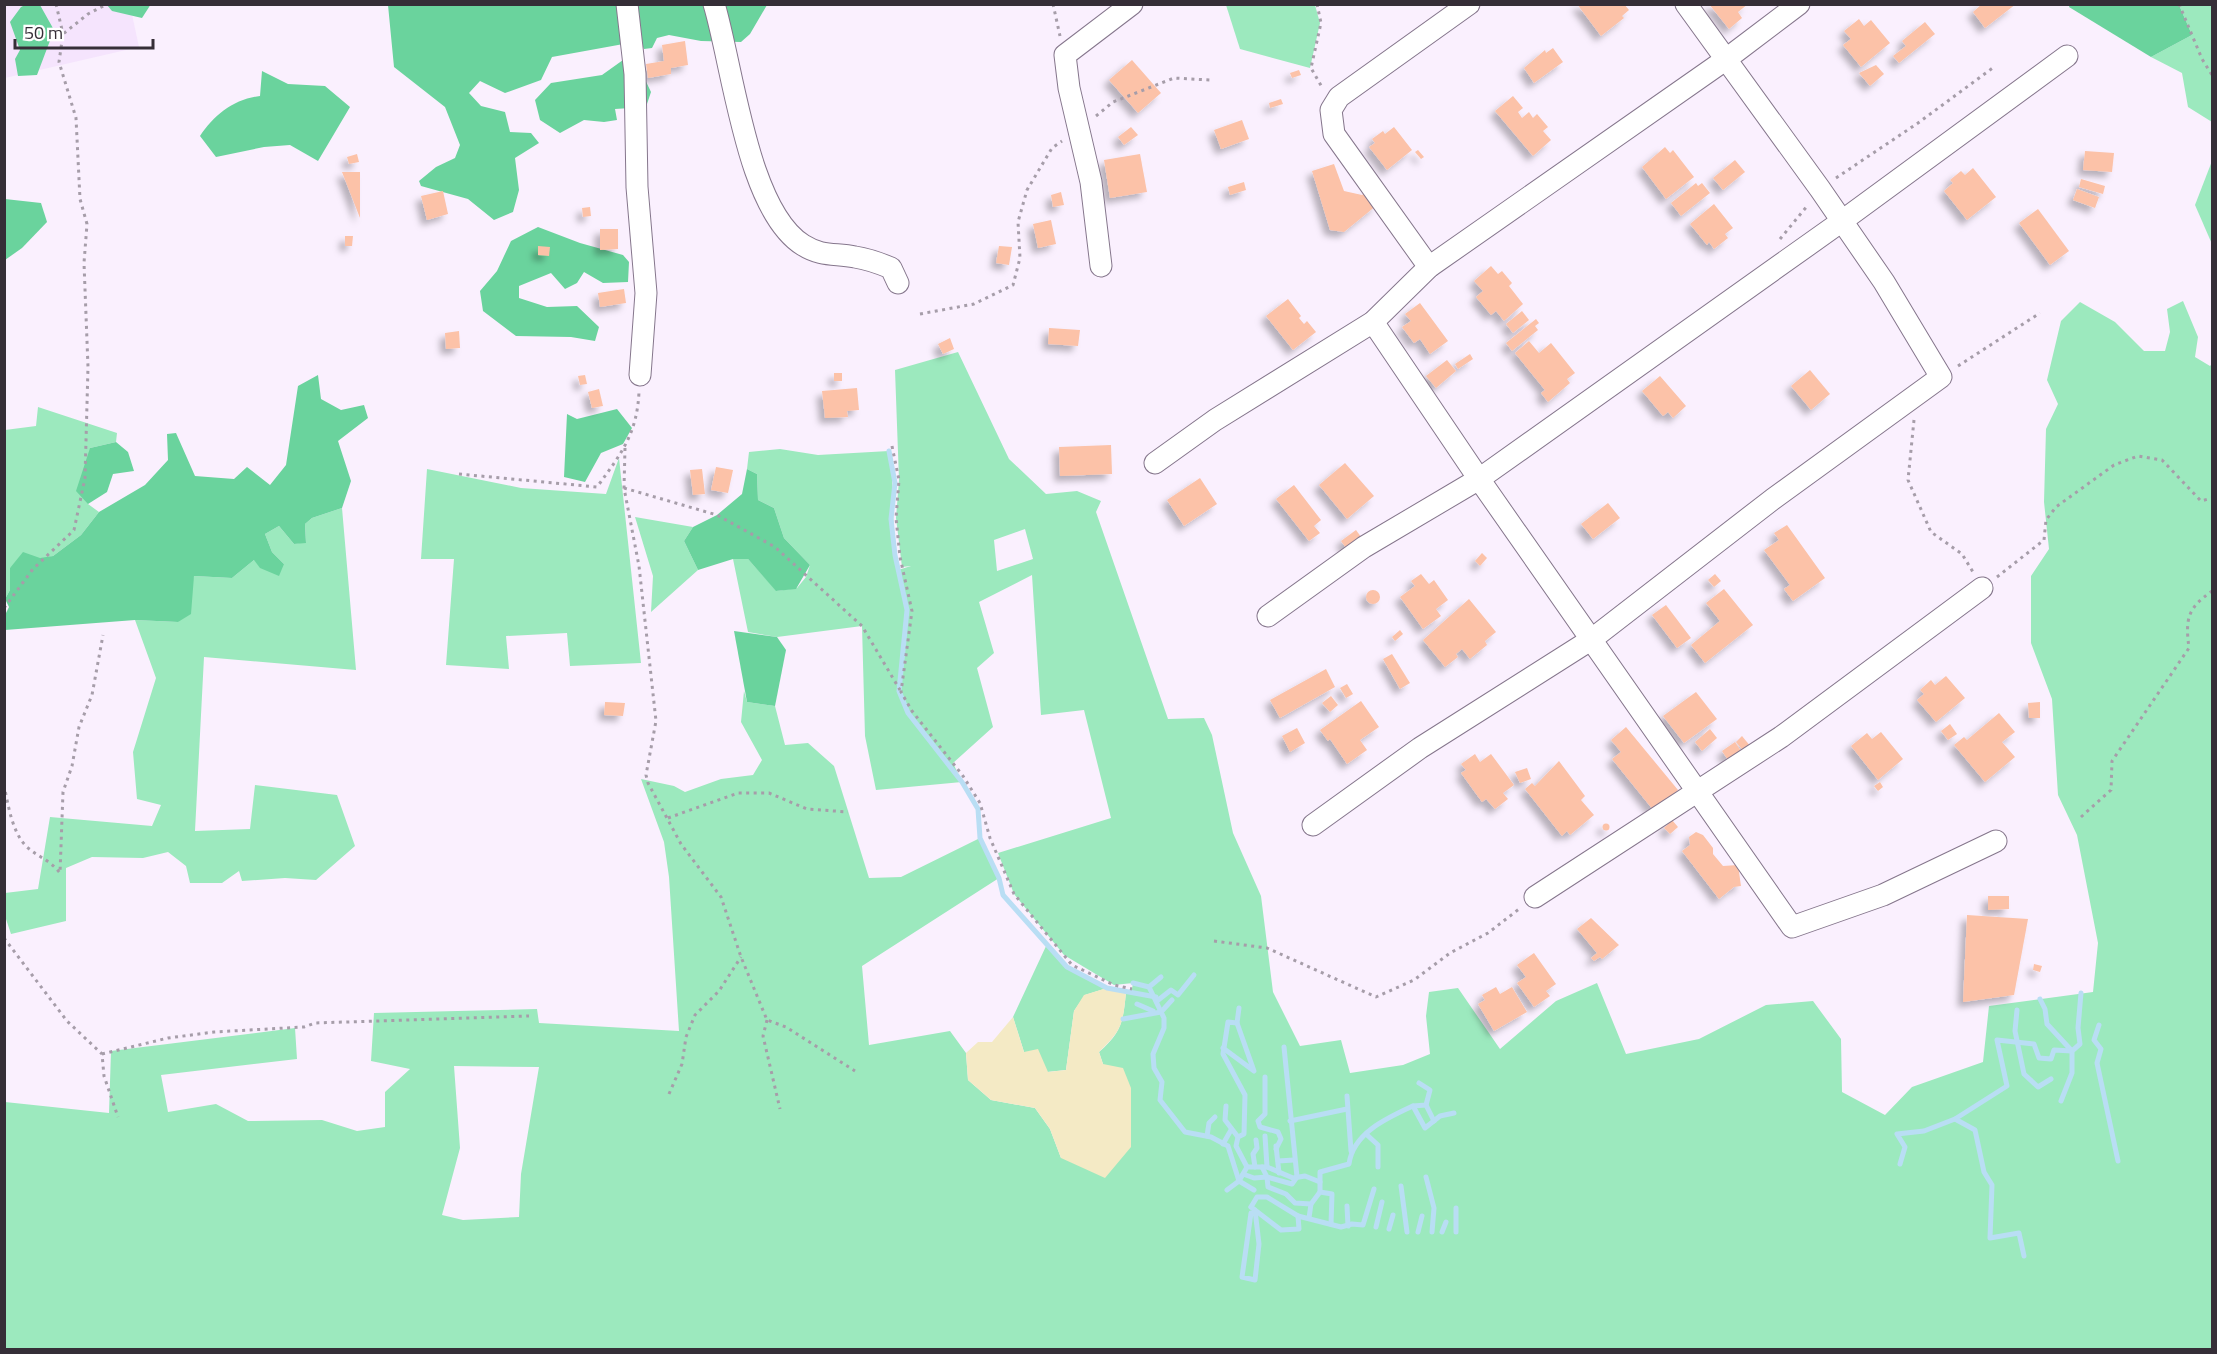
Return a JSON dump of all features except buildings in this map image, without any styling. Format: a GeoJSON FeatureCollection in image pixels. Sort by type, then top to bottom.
{"type":"FeatureCollection","features":[{"type":"Feature","properties":{"kind":"street"},"geometry":{"type":"LineString","coordinates":[[627,4],[635,74],[637,187],[646,293],[640,375]]}},
{"type":"Feature","properties":{"kind":"street"},"geometry":{"type":"LineString","coordinates":[[714,4],[726,45],[751,161],[766,202],[785,230],[803,245],[829,257],[853,256],[877,262],[891,268],[898,283]]}},
{"type":"Feature","properties":{"kind":"street"},"geometry":{"type":"LineString","coordinates":[[1101,266],[1091,183],[1078,129],[1065,55],[1132,4]]}},
{"type":"Feature","properties":{"kind":"street"},"geometry":{"type":"LineString","coordinates":[[1430,267],[1334,134],[1331,110],[1339,97],[1469,4]]}},
{"type":"Feature","properties":{"kind":"street"},"geometry":{"type":"LineString","coordinates":[[1313,825],[1420,748],[1592,639],[1773,499],[1941,376],[1884,282],[1686,4]]}},
{"type":"Feature","properties":{"kind":"street"},"geometry":{"type":"LineString","coordinates":[[1155,463],[1215,420],[1373,322],[1430,267],[1725,60],[1799,4]]}},
{"type":"Feature","properties":{"kind":"street"},"geometry":{"type":"LineString","coordinates":[[1268,616],[1364,547],[1479,479],[1842,221],[2067,56]]}},
{"type":"Feature","properties":{"kind":"street"},"geometry":{"type":"LineString","coordinates":[[1373,322],[1479,479],[1700,792],[1792,927],[1883,895],[1996,841]]}},
{"type":"Feature","properties":{"kind":"street"},"geometry":{"type":"LineString","coordinates":[[1535,897],[1700,792],[1781,737],[1982,588]]}},
{"type":"Feature","properties":{"kind":"path"},"geometry":{"type":"LineString","coordinates":[[4,608],[33,569],[74,530],[85,478],[88,367],[84,263],[87,224],[80,199],[76,118],[59,62],[63,34],[56,4]]}},
{"type":"Feature","properties":{"kind":"path"},"geometry":{"type":"LineString","coordinates":[[63,34],[88,14],[107,4]]}},
{"type":"Feature","properties":{"kind":"path"},"geometry":{"type":"LineString","coordinates":[[1053,4],[1065,55]]}},
{"type":"Feature","properties":{"kind":"path"},"geometry":{"type":"LineString","coordinates":[[1317,4],[1321,23],[1311,68],[1328,97],[1331,110]]}},
{"type":"Feature","properties":{"kind":"path"},"geometry":{"type":"LineString","coordinates":[[2179,4],[2202,59],[2212,75]]}},
{"type":"Feature","properties":{"kind":"path"},"geometry":{"type":"LineString","coordinates":[[920,314],[974,304],[1013,285],[1020,258],[1018,222],[1027,190],[1052,148],[1113,102],[1174,78],[1210,80]]}},
{"type":"Feature","properties":{"kind":"path"},"geometry":{"type":"LineString","coordinates":[[1941,376],[2040,314]]}},
{"type":"Feature","properties":{"kind":"path"},"geometry":{"type":"LineString","coordinates":[[459,474],[597,487],[625,448],[638,417],[640,375]]}},
{"type":"Feature","properties":{"kind":"path"},"geometry":{"type":"LineString","coordinates":[[1914,417],[1908,480],[1931,532],[1962,554],[1982,588],[2044,540],[2046,520],[2056,507],[2114,465],[2138,456],[2162,460],[2201,501],[2212,498]]}},
{"type":"Feature","properties":{"kind":"path"},"geometry":{"type":"LineString","coordinates":[[892,446],[899,480],[896,518],[900,557],[912,611],[901,692]]}},
{"type":"Feature","properties":{"kind":"path"},"geometry":{"type":"LineString","coordinates":[[625,448],[624,488],[639,566],[656,721],[646,775],[681,844],[721,897],[741,957],[767,1020],[763,1036],[780,1109]]}},
{"type":"Feature","properties":{"kind":"path"},"geometry":{"type":"LineString","coordinates":[[624,488],[717,515],[775,547],[862,626],[912,711],[963,776],[980,803],[990,837],[1014,894],[1072,965],[1114,985],[1132,989]]}},
{"type":"Feature","properties":{"kind":"path"},"geometry":{"type":"LineString","coordinates":[[2081,817],[2111,790],[2112,761],[2189,648],[2186,624],[2196,602],[2212,591]]}},
{"type":"Feature","properties":{"kind":"path"},"geometry":{"type":"LineString","coordinates":[[4,785],[15,827],[26,846],[52,862],[60,873],[63,792],[72,766],[79,727],[92,695],[103,635]]}},
{"type":"Feature","properties":{"kind":"path"},"geometry":{"type":"LineString","coordinates":[[668,818],[738,793],[769,793],[807,809],[848,813]]}},
{"type":"Feature","properties":{"kind":"path"},"geometry":{"type":"LineString","coordinates":[[1214,941],[1267,948],[1376,997],[1414,980],[1450,953],[1488,933],[1535,897]]}},
{"type":"Feature","properties":{"kind":"path"},"geometry":{"type":"LineString","coordinates":[[4,938],[67,1021],[102,1054],[104,1076],[118,1117]]}},
{"type":"Feature","properties":{"kind":"path"},"geometry":{"type":"LineString","coordinates":[[669,1094],[682,1064],[686,1037],[695,1015],[718,991],[741,957]]}},
{"type":"Feature","properties":{"kind":"path"},"geometry":{"type":"LineString","coordinates":[[102,1054],[168,1038],[214,1032],[304,1027],[315,1023],[529,1016]]}},
{"type":"Feature","properties":{"kind":"path"},"geometry":{"type":"LineString","coordinates":[[767,1020],[786,1027],[855,1071]]}},
{"type":"Feature","properties":{"kind":"shaded area"},"geometry":{"type":"Polygon","coordinates":[[[4,5],[130,5],[139,47],[5,78],[4,5]]]}},
{"type":"Feature","properties":{"kind":"green space"},"geometry":{"type":"Polygon","coordinates":[[[27,4],[40,5],[54,30],[37,75],[18,76],[15,59],[20,50],[10,22],[21,7],[27,4]]]}},
{"type":"Feature","properties":{"kind":"green space"},"geometry":{"type":"Polygon","coordinates":[[[151,4],[142,18],[112,11],[107,5],[151,4]]]}},
{"type":"Feature","properties":{"kind":"green space"},"geometry":{"type":"Polygon","coordinates":[[[2070,4],[2179,5],[2192,35],[2151,57],[2069,7],[2070,4]]]}},
{"type":"Feature","properties":{"kind":"green space"},"geometry":{"type":"Polygon","coordinates":[[[388,5],[615,5],[637,20],[634,5],[767,5],[750,34],[741,42],[701,41],[669,35],[657,38],[652,48],[644,49],[640,41],[552,57],[541,80],[505,93],[480,81],[469,93],[481,106],[505,112],[510,132],[531,133],[539,143],[515,158],[519,190],[513,212],[494,220],[468,199],[421,186],[419,181],[436,167],[455,158],[460,145],[445,107],[394,67],[388,5]]]}},
{"type":"Feature","properties":{"kind":"green space"},"geometry":{"type":"Polygon","coordinates":[[[1226,5],[1315,5],[1320,23],[1310,68],[1240,49],[1226,5]]]}},
{"type":"Feature","properties":{"kind":"green space"},"geometry":{"type":"Polygon","coordinates":[[[2179,5],[2212,5],[2212,122],[2188,107],[2182,73],[2151,57],[2192,35],[2179,5]]]}},
{"type":"Feature","properties":{"kind":"green space"},"geometry":{"type":"Polygon","coordinates":[[[623,60],[639,67],[651,92],[646,107],[615,109],[617,120],[604,122],[584,120],[560,133],[540,120],[535,100],[551,83],[602,75],[623,60]]]}},
{"type":"Feature","properties":{"kind":"green space"},"geometry":{"type":"Polygon","coordinates":[[[262,71],[288,84],[325,86],[350,107],[318,161],[290,145],[264,147],[216,157],[200,136],[218,115],[233,104],[260,96],[262,71]]]}},
{"type":"Feature","properties":{"kind":"green space"},"geometry":{"type":"Polygon","coordinates":[[[2212,161],[2212,244],[2195,205],[2212,161]]]}},
{"type":"Feature","properties":{"kind":"green space"},"geometry":{"type":"Polygon","coordinates":[[[5,199],[41,203],[47,222],[22,248],[5,260],[5,199]]]}},
{"type":"Feature","properties":{"kind":"green space"},"geometry":{"type":"Polygon","coordinates":[[[538,227],[580,243],[623,255],[629,262],[628,282],[603,283],[584,272],[577,283],[565,289],[551,273],[519,286],[519,298],[547,307],[577,306],[599,327],[595,341],[571,337],[516,336],[483,311],[480,291],[497,271],[511,241],[538,227]]]}},
{"type":"Feature","properties":{"kind":"green space"},"geometry":{"type":"Polygon","coordinates":[[[2183,301],[2198,337],[2195,357],[2210,366],[2212,364],[2212,1349],[5,1350],[5,1102],[109,1113],[111,1051],[295,1028],[297,1059],[161,1075],[168,1112],[216,1104],[248,1121],[322,1120],[357,1131],[385,1127],[385,1092],[410,1069],[371,1061],[374,1013],[537,1009],[539,1023],[679,1031],[669,877],[664,842],[641,779],[674,786],[685,792],[721,779],[753,775],[762,760],[741,722],[744,691],[747,702],[775,706],[785,745],[808,743],[834,766],[869,878],[901,877],[980,838],[999,878],[862,966],[869,1045],[950,1031],[966,1053],[968,1080],[991,1100],[1035,1108],[1050,1129],[1061,1158],[1103,1064],[1099,1052],[1120,1026],[1126,992],[1132,989],[1133,983],[1114,985],[1064,955],[1014,894],[998,853],[1111,818],[1084,710],[1041,715],[1032,575],[979,602],[994,653],[977,668],[993,727],[953,763],[962,782],[876,790],[865,736],[862,626],[777,637],[748,632],[733,559],[748,559],[777,591],[797,588],[806,577],[810,565],[784,538],[774,508],[758,500],[757,474],[747,469],[749,452],[780,449],[818,455],[889,451],[898,570],[911,566],[902,567],[896,518],[899,480],[895,370],[958,352],[1009,459],[1046,494],[1077,491],[1101,501],[1096,512],[1168,719],[1204,718],[1212,735],[1233,833],[1261,896],[1273,992],[1300,1046],[1341,1040],[1350,1073],[1403,1065],[1430,1054],[1426,1016],[1429,992],[1458,988],[1500,1049],[1556,1001],[1597,983],[1626,1054],[1699,1039],[1766,1005],[1813,1001],[1841,1039],[1842,1092],[1885,1115],[1912,1087],[1983,1062],[1989,1006],[2093,992],[2098,943],[2077,835],[2058,795],[2052,699],[2031,643],[2031,576],[2049,549],[2044,502],[2046,429],[2058,404],[2047,380],[2061,321],[2080,302],[2115,322],[2144,351],[2165,351],[2170,332],[2167,309],[2183,301]],[[1025,529],[994,540],[997,571],[1033,559],[1025,529]],[[454,1066],[460,1148],[442,1215],[463,1220],[519,1217],[521,1174],[539,1067],[454,1066]]]}},
{"type":"Feature","properties":{"kind":"green space"},"geometry":{"type":"Polygon","coordinates":[[[318,375],[321,399],[341,410],[364,405],[368,418],[338,441],[351,481],[342,508],[312,518],[305,524],[306,543],[294,544],[279,526],[265,534],[272,552],[284,564],[279,576],[260,568],[254,560],[232,578],[194,576],[191,614],[178,622],[135,620],[5,630],[5,615],[9,607],[5,599],[10,590],[10,568],[23,552],[40,558],[53,556],[81,535],[99,512],[145,485],[168,460],[167,434],[176,433],[195,476],[234,479],[247,467],[270,485],[286,465],[298,386],[318,375]]]}},
{"type":"Feature","properties":{"kind":"green space"},"geometry":{"type":"Polygon","coordinates":[[[38,407],[117,433],[116,442],[90,448],[88,504],[99,512],[81,535],[53,556],[10,568],[10,590],[5,599],[5,430],[36,426],[38,407]]]}},
{"type":"Feature","properties":{"kind":"green space"},"geometry":{"type":"Polygon","coordinates":[[[617,409],[632,428],[623,444],[601,453],[585,482],[564,477],[567,414],[577,419],[617,409]]]}},
{"type":"Feature","properties":{"kind":"green space"},"geometry":{"type":"Polygon","coordinates":[[[116,442],[128,452],[134,471],[113,474],[107,492],[88,504],[76,491],[90,448],[116,442]]]}},
{"type":"Feature","properties":{"kind":"green space"},"geometry":{"type":"Polygon","coordinates":[[[619,458],[641,663],[570,666],[567,633],[506,636],[509,669],[446,665],[454,559],[421,559],[427,469],[521,488],[606,494],[619,458]]]}},
{"type":"Feature","properties":{"kind":"green space"},"geometry":{"type":"Polygon","coordinates":[[[747,469],[757,474],[758,500],[774,508],[784,538],[810,565],[796,589],[776,591],[748,559],[733,559],[698,570],[684,541],[693,527],[717,515],[742,494],[747,469]]]}},
{"type":"Feature","properties":{"kind":"green space"},"geometry":{"type":"Polygon","coordinates":[[[342,508],[356,670],[204,657],[195,831],[250,829],[255,785],[337,795],[355,846],[316,880],[285,878],[242,881],[239,871],[222,883],[190,883],[186,866],[168,852],[143,858],[92,857],[66,868],[66,921],[11,934],[5,916],[5,893],[38,889],[50,817],[152,826],[161,805],[137,799],[133,752],[156,678],[135,620],[178,622],[194,576],[232,578],[254,560],[284,564],[272,552],[265,534],[279,526],[294,544],[306,542],[305,524],[312,518],[342,508]]]}},
{"type":"Feature","properties":{"kind":"green space"},"geometry":{"type":"Polygon","coordinates":[[[635,517],[693,527],[684,541],[698,570],[651,612],[653,576],[635,517]]]}},
{"type":"Feature","properties":{"kind":"green space"},"geometry":{"type":"Polygon","coordinates":[[[734,631],[777,637],[786,650],[775,706],[747,702],[734,631]]]}},
{"type":"Feature","properties":{"kind":"green space"},"geometry":{"type":"Polygon","coordinates":[[[1047,944],[1067,967],[1107,988],[1085,995],[1074,1011],[1066,1070],[1047,1072],[1024,1052],[1013,1017],[1047,944]]]}},
{"type":"Feature","properties":{"kind":"sand"},"geometry":{"type":"Polygon","coordinates":[[[1107,988],[1126,992],[1120,1026],[1099,1052],[1103,1064],[1123,1068],[1131,1088],[1131,1147],[1105,1178],[1061,1158],[1050,1129],[1035,1108],[991,1100],[968,1080],[966,1053],[978,1042],[992,1042],[1013,1017],[1024,1052],[1038,1049],[1048,1072],[1066,1070],[1074,1011],[1084,995],[1107,988]]]}},
{"type":"Feature","properties":{"kind":"waterway"},"geometry":{"type":"LineString","coordinates":[[889,451],[895,483],[891,519],[895,555],[907,610],[899,691],[908,713],[962,782],[978,809],[980,838],[999,878],[1003,895],[1067,967],[1107,988],[1156,997]]}},
{"type":"Feature","properties":{"kind":"waterway"},"geometry":{"type":"LineString","coordinates":[[1157,1001],[1171,990],[1178,995],[1194,975]]}},
{"type":"Feature","properties":{"kind":"waterway"},"geometry":{"type":"LineString","coordinates":[[1149,987],[1161,977]]}},
{"type":"Feature","properties":{"kind":"waterway"},"geometry":{"type":"LineString","coordinates":[[1133,983],[1149,987],[1164,1018],[1164,1028],[1153,1054],[1154,1068],[1162,1082],[1160,1100],[1185,1132],[1211,1137],[1228,1146],[1239,1181],[1254,1190]]}},
{"type":"Feature","properties":{"kind":"waterway"},"geometry":{"type":"LineString","coordinates":[[2061,1101],[2072,1073],[2072,1051],[2080,1044],[2078,1028],[2081,993]]}},
{"type":"Feature","properties":{"kind":"waterway"},"geometry":{"type":"LineString","coordinates":[[2040,999],[2045,1009],[2047,1024],[2072,1051]]}},
{"type":"Feature","properties":{"kind":"waterway"},"geometry":{"type":"LineString","coordinates":[[1123,1019],[1161,1012],[1172,1000]]}},
{"type":"Feature","properties":{"kind":"waterway"},"geometry":{"type":"LineString","coordinates":[[1137,1004],[1153,1011]]}},
{"type":"Feature","properties":{"kind":"waterway"},"geometry":{"type":"LineString","coordinates":[[1239,1008],[1237,1023],[1228,1022],[1223,1054],[1245,1095],[1244,1134],[1238,1137],[1236,1146],[1247,1167]]}},
{"type":"Feature","properties":{"kind":"waterway"},"geometry":{"type":"LineString","coordinates":[[2017,1010],[2015,1031],[2024,1074],[2038,1087],[2051,1079]]}},
{"type":"Feature","properties":{"kind":"waterway"},"geometry":{"type":"LineString","coordinates":[[1223,1048],[1254,1071],[1237,1023]]}},
{"type":"Feature","properties":{"kind":"waterway"},"geometry":{"type":"LineString","coordinates":[[2099,1025],[2094,1040],[2101,1049],[2097,1063],[2118,1161]]}},
{"type":"Feature","properties":{"kind":"waterway"},"geometry":{"type":"LineString","coordinates":[[2024,1256],[2019,1233],[1990,1238],[1992,1185],[1984,1172],[1975,1130],[1955,1119],[2007,1086],[1997,1040],[2034,1044],[2039,1058],[2051,1059],[2054,1050],[2072,1051]]}},
{"type":"Feature","properties":{"kind":"waterway"},"geometry":{"type":"LineString","coordinates":[[1262,1167],[1267,1177],[1292,1184],[1297,1177],[1284,1047]]}},
{"type":"Feature","properties":{"kind":"waterway"},"geometry":{"type":"LineString","coordinates":[[1265,1077],[1265,1114],[1258,1121],[1260,1127],[1278,1132],[1281,1139],[1276,1149]]}},
{"type":"Feature","properties":{"kind":"waterway"},"geometry":{"type":"LineString","coordinates":[[1413,1106],[1426,1105],[1430,1090],[1419,1083]]}},
{"type":"Feature","properties":{"kind":"waterway"},"geometry":{"type":"LineString","coordinates":[[1347,1096],[1351,1151]]}},
{"type":"Feature","properties":{"kind":"waterway"},"geometry":{"type":"LineString","coordinates":[[1426,1105],[1434,1121]]}},
{"type":"Feature","properties":{"kind":"waterway"},"geometry":{"type":"LineString","coordinates":[[1226,1106],[1225,1120],[1238,1137]]}},
{"type":"Feature","properties":{"kind":"waterway"},"geometry":{"type":"LineString","coordinates":[[1309,1218],[1311,1204],[1320,1192],[1320,1172],[1349,1164],[1357,1144],[1364,1135],[1382,1121],[1413,1106],[1425,1128],[1440,1116],[1454,1113]]}},
{"type":"Feature","properties":{"kind":"waterway"},"geometry":{"type":"LineString","coordinates":[[1290,1121],[1347,1109]]}},
{"type":"Feature","properties":{"kind":"waterway"},"geometry":{"type":"LineString","coordinates":[[1207,1136],[1209,1123],[1215,1117]]}},
{"type":"Feature","properties":{"kind":"waterway"},"geometry":{"type":"LineString","coordinates":[[1900,1164],[1905,1147],[1897,1134],[1924,1131],[1955,1119]]}},
{"type":"Feature","properties":{"kind":"waterway"},"geometry":{"type":"LineString","coordinates":[[1223,1144],[1231,1130]]}},
{"type":"Feature","properties":{"kind":"waterway"},"geometry":{"type":"LineString","coordinates":[[1366,1134],[1378,1145],[1378,1167]]}},
{"type":"Feature","properties":{"kind":"waterway"},"geometry":{"type":"LineString","coordinates":[[1265,1136],[1267,1167]]}},
{"type":"Feature","properties":{"kind":"waterway"},"geometry":{"type":"LineString","coordinates":[[1255,1167],[1253,1154],[1257,1148],[1256,1140]]}},
{"type":"Feature","properties":{"kind":"waterway"},"geometry":{"type":"LineString","coordinates":[[1276,1146],[1279,1173]]}},
{"type":"Feature","properties":{"kind":"waterway"},"geometry":{"type":"LineString","coordinates":[[1278,1161],[1294,1160]]}},
{"type":"Feature","properties":{"kind":"waterway"},"geometry":{"type":"LineString","coordinates":[[1227,1190],[1239,1181],[1247,1167],[1267,1167],[1293,1178],[1305,1176],[1320,1182]]}},
{"type":"Feature","properties":{"kind":"waterway"},"geometry":{"type":"LineString","coordinates":[[1243,1174],[1254,1178],[1267,1177],[1268,1187],[1286,1194],[1295,1203],[1311,1204]]}},
{"type":"Feature","properties":{"kind":"waterway"},"geometry":{"type":"LineString","coordinates":[[1426,1177],[1434,1208],[1432,1232]]}},
{"type":"Feature","properties":{"kind":"waterway"},"geometry":{"type":"LineString","coordinates":[[1401,1186],[1407,1232]]}},
{"type":"Feature","properties":{"kind":"waterway"},"geometry":{"type":"LineString","coordinates":[[1251,1207],[1281,1230],[1299,1229],[1298,1216],[1341,1227],[1352,1224],[1363,1225],[1374,1189]]}},
{"type":"Feature","properties":{"kind":"waterway"},"geometry":{"type":"LineString","coordinates":[[1320,1192],[1332,1194],[1331,1224]]}},
{"type":"Feature","properties":{"kind":"waterway"},"geometry":{"type":"LineString","coordinates":[[1251,1207],[1257,1197],[1267,1197],[1298,1216]]}},
{"type":"Feature","properties":{"kind":"waterway"},"geometry":{"type":"LineString","coordinates":[[1376,1227],[1382,1202]]}},
{"type":"Feature","properties":{"kind":"waterway"},"geometry":{"type":"LineString","coordinates":[[1347,1206],[1348,1226]]}},
{"type":"Feature","properties":{"kind":"waterway"},"geometry":{"type":"LineString","coordinates":[[1456,1208],[1456,1232]]}},
{"type":"Feature","properties":{"kind":"waterway"},"geometry":{"type":"LineString","coordinates":[[1251,1213],[1242,1277],[1255,1280],[1259,1244],[1255,1210]]}},
{"type":"Feature","properties":{"kind":"waterway"},"geometry":{"type":"LineString","coordinates":[[1389,1229],[1393,1215]]}},
{"type":"Feature","properties":{"kind":"waterway"},"geometry":{"type":"LineString","coordinates":[[1418,1232],[1422,1216]]}},
{"type":"Feature","properties":{"kind":"waterway"},"geometry":{"type":"LineString","coordinates":[[1442,1232],[1446,1222]]}}]}
